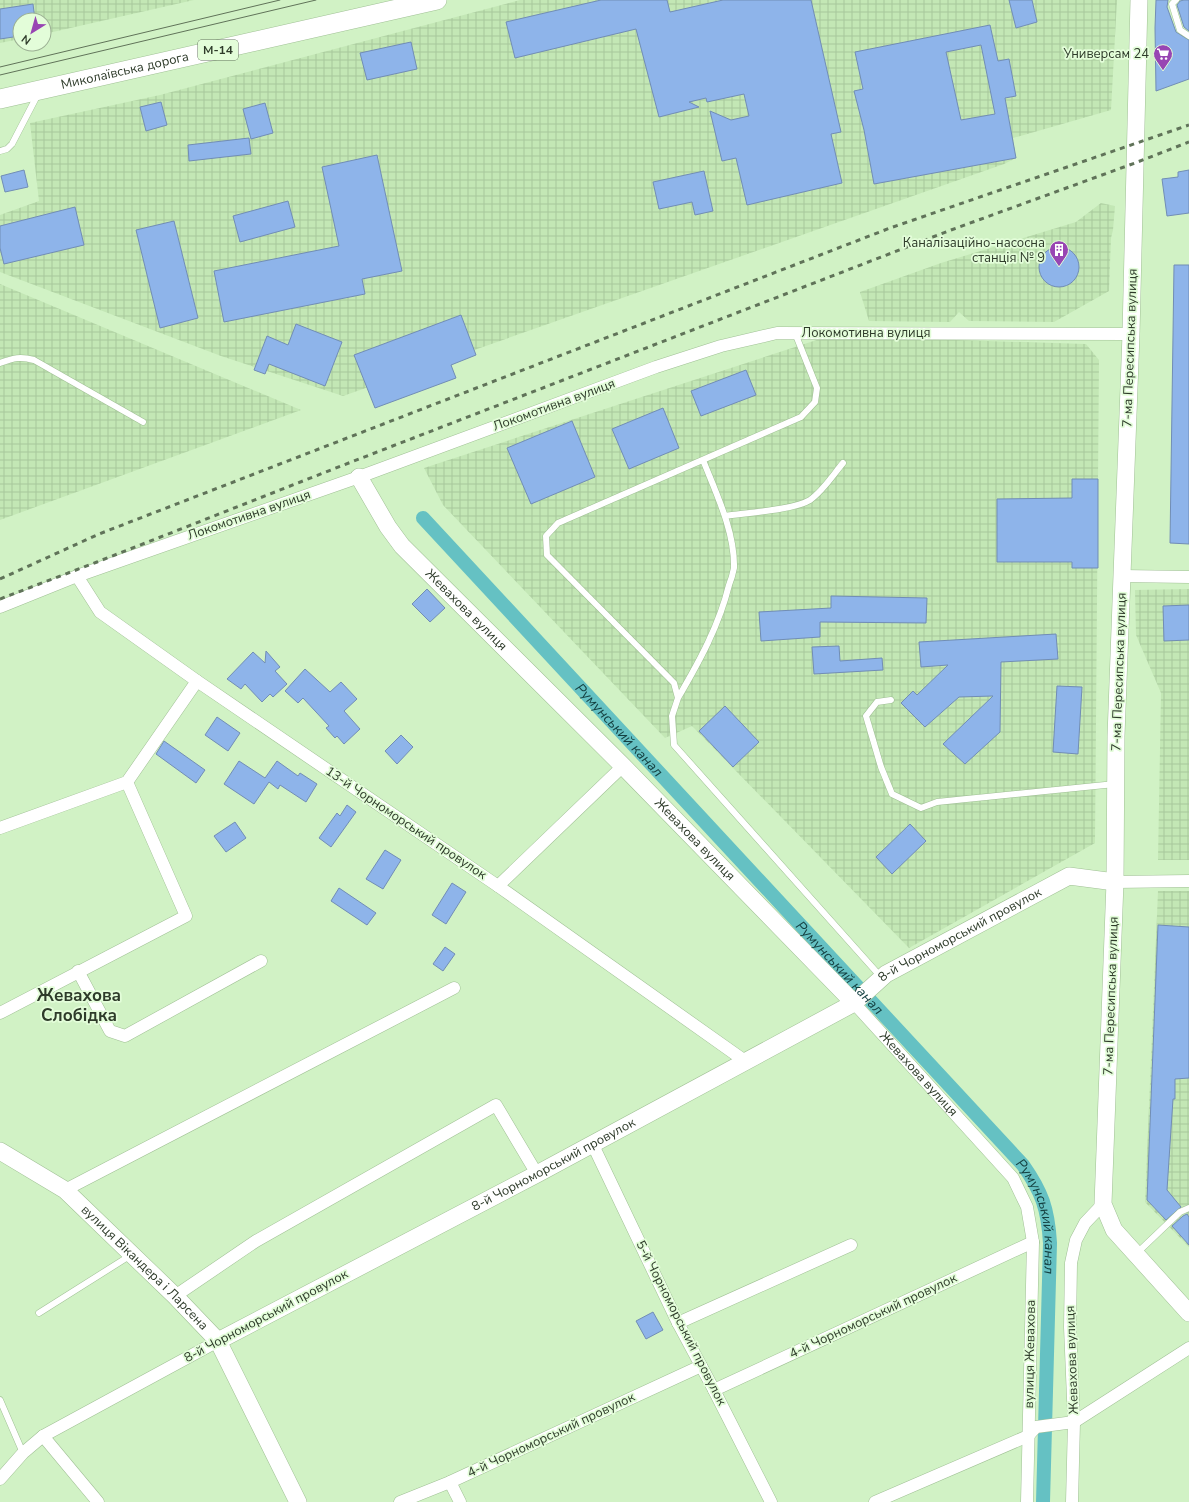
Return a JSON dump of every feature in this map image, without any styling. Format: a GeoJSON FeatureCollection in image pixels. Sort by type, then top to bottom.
{"type":"FeatureCollection","features":[{"type":"Feature","properties":{"kind":"main road","name":"Миколаївська дорога"},"geometry":{"type":"LineString","coordinates":[[0,99],[437,0]]}},
{"type":"Feature","properties":{"kind":"street","name":"7-ма Пересипська вулиця"},"geometry":{"type":"LineString","coordinates":[[1139,0],[1131,334],[1115,784],[1115,882],[1103,1204],[1114,1230],[1189,1313]]}},
{"type":"Feature","properties":{"kind":"street","name":"Локомотивна вулиця"},"geometry":{"type":"LineString","coordinates":[[0,607],[77,576],[359,477],[671,362],[721,346],[777,333],[1131,334]]}},
{"type":"Feature","properties":{"kind":"street","name":"Жевахова вулиця"},"geometry":{"type":"LineString","coordinates":[[359,477],[388,527],[402,546],[623,766],[854,1003],[1013,1178],[1027,1207]]}},
{"type":"Feature","properties":{"kind":"street","name":"13-й Чорноморський провулок"},"geometry":{"type":"LineString","coordinates":[[77,576],[100,612],[197,681],[498,886],[746,1061]]}},
{"type":"Feature","properties":{"kind":"street"},"geometry":{"type":"LineString","coordinates":[[1122,576],[1189,577]]}},
{"type":"Feature","properties":{"kind":"street"},"geometry":{"type":"LineString","coordinates":[[0,828],[127,782],[197,681]]}},
{"type":"Feature","properties":{"kind":"street"},"geometry":{"type":"LineString","coordinates":[[498,886],[623,766]]}},
{"type":"Feature","properties":{"kind":"street"},"geometry":{"type":"LineString","coordinates":[[0,1013],[186,916],[127,782]]}},
{"type":"Feature","properties":{"kind":"street","name":"8-й Чорноморський провулок"},"geometry":{"type":"LineString","coordinates":[[0,1479],[23,1453],[43,1436],[218,1341],[536,1174],[854,1003],[886,974],[1069,876],[1115,882]]}},
{"type":"Feature","properties":{"kind":"street"},"geometry":{"type":"LineString","coordinates":[[1115,882],[1189,881]]}},
{"type":"Feature","properties":{"kind":"street"},"geometry":{"type":"LineString","coordinates":[[78,971],[110,1031],[125,1036],[261,961]]}},
{"type":"Feature","properties":{"kind":"street"},"geometry":{"type":"LineString","coordinates":[[65,1190],[454,988]]}},
{"type":"Feature","properties":{"kind":"street"},"geometry":{"type":"LineString","coordinates":[[175,1296],[256,1241],[496,1105],[536,1174]]}},
{"type":"Feature","properties":{"kind":"street","name":"5-й Чорноморський провулок"},"geometry":{"type":"LineString","coordinates":[[592,1144],[678,1323],[714,1390],[770,1502]]}},
{"type":"Feature","properties":{"kind":"street","name":"вулиця Вікандера і Ларсена"},"geometry":{"type":"LineString","coordinates":[[0,1151],[65,1190],[175,1296],[218,1341],[298,1502]]}},
{"type":"Feature","properties":{"kind":"street","name":"Жевахова вулиця"},"geometry":{"type":"LineString","coordinates":[[1072,1502],[1070,1327],[1071,1263],[1076,1240],[1086,1223],[1103,1204]]}},
{"type":"Feature","properties":{"kind":"street","name":"вулиця Жевахова"},"geometry":{"type":"LineString","coordinates":[[1027,1207],[1033,1242],[1032,1432],[1027,1502]]}},
{"type":"Feature","properties":{"kind":"street","name":"4-й Чорноморський провулок"},"geometry":{"type":"LineString","coordinates":[[714,1390],[1033,1242]]}},
{"type":"Feature","properties":{"kind":"street"},"geometry":{"type":"LineString","coordinates":[[678,1323],[851,1245]]}},
{"type":"Feature","properties":{"kind":"street"},"geometry":{"type":"LineString","coordinates":[[874,1502],[1032,1432],[1071,1422],[1189,1348]]}},
{"type":"Feature","properties":{"kind":"street","name":"4-й Чорноморський провулок"},"geometry":{"type":"LineString","coordinates":[[400,1502],[450,1482],[701,1366]]}},
{"type":"Feature","properties":{"kind":"street"},"geometry":{"type":"LineString","coordinates":[[43,1436],[98,1502]]}},
{"type":"Feature","properties":{"kind":"street"},"geometry":{"type":"LineString","coordinates":[[450,1482],[460,1502]]}},
{"type":"Feature","properties":{"kind":"lane"},"geometry":{"type":"LineString","coordinates":[[1176,0],[1172,4],[1180,30],[1189,36]]}},
{"type":"Feature","properties":{"kind":"lane"},"geometry":{"type":"LineString","coordinates":[[0,151],[6,150],[12,144],[40,90]]}},
{"type":"Feature","properties":{"kind":"lane"},"geometry":{"type":"LineString","coordinates":[[678,698],[674,683],[546,555],[546,536],[558,523],[801,417],[815,402],[817,388],[795,333]]}},
{"type":"Feature","properties":{"kind":"lane"},"geometry":{"type":"LineString","coordinates":[[0,363],[14,358],[24,357],[34,360],[143,422]]}},
{"type":"Feature","properties":{"kind":"lane"},"geometry":{"type":"LineString","coordinates":[[703,460],[725,516],[734,568],[725,602],[702,656],[678,698],[672,716],[674,745],[881,978]]}},
{"type":"Feature","properties":{"kind":"lane"},"geometry":{"type":"LineString","coordinates":[[725,516],[794,507],[810,500],[843,463]]}},
{"type":"Feature","properties":{"kind":"lane"},"geometry":{"type":"LineString","coordinates":[[891,700],[877,702],[866,716],[881,766],[892,794],[921,808],[937,802],[1115,784]]}},
{"type":"Feature","properties":{"kind":"lane"},"geometry":{"type":"LineString","coordinates":[[1136,1254],[1180,1212],[1189,1208]]}},
{"type":"Feature","properties":{"kind":"lane"},"geometry":{"type":"LineString","coordinates":[[39,1313],[132,1254]]}},
{"type":"Feature","properties":{"kind":"lane"},"geometry":{"type":"LineString","coordinates":[[0,1400],[23,1453]]}},
{"type":"Feature","properties":{"kind":"shaded area"},"geometry":{"type":"Polygon","coordinates":[[[0,0],[194,0],[52,32],[52,12],[12,12],[12,41],[0,43],[0,0]]]}},
{"type":"Feature","properties":{"kind":"shaded area"},"geometry":{"type":"Polygon","coordinates":[[[520,0],[1117,0],[1111,110],[1013,138],[1016,158],[1004,164],[343,396],[221,356],[0,272],[0,215],[39,201],[30,123],[160,95],[520,0]]]}},
{"type":"Feature","properties":{"kind":"shaded area","name":"Каналізаційно-насосна станція № 9"},"geometry":{"type":"Polygon","coordinates":[[[1101,203],[1115,206],[1111,238],[1109,291],[1054,322],[969,321],[959,312],[950,322],[869,321],[860,292],[941,263],[1076,222],[1101,203]]]}},
{"type":"Feature","properties":{"kind":"shaded area"},"geometry":{"type":"Polygon","coordinates":[[[0,284],[301,410],[0,520],[0,284]]]}},
{"type":"Feature","properties":{"kind":"shaded area"},"geometry":{"type":"Polygon","coordinates":[[[829,336],[1086,344],[1099,360],[1095,843],[909,948],[692,726],[665,738],[443,505],[424,468],[829,336]]]}},
{"type":"Feature","properties":{"kind":"shaded area"},"geometry":{"type":"Polygon","coordinates":[[[1189,589],[1189,860],[1158,860],[1161,693],[1136,635],[1135,590],[1189,589]]]}},
{"type":"Feature","properties":{"kind":"shaded area"},"geometry":{"type":"Polygon","coordinates":[[[1158,891],[1189,891],[1189,1247],[1145,1202],[1158,891]]]}},
{"type":"Feature","properties":{"kind":"building"},"geometry":{"type":"Polygon","coordinates":[[[601,0],[667,0],[670,12],[723,0],[811,0],[841,132],[831,134],[842,183],[747,205],[736,158],[722,161],[710,111],[731,120],[749,116],[744,94],[707,102],[706,98],[689,102],[699,107],[659,117],[636,29],[515,58],[506,22],[601,0]]]}},
{"type":"Feature","properties":{"kind":"building"},"geometry":{"type":"Polygon","coordinates":[[[1009,0],[1032,0],[1037,22],[1016,28],[1009,0]]]}},
{"type":"Feature","properties":{"kind":"building"},"geometry":{"type":"Polygon","coordinates":[[[1156,0],[1168,0],[1167,7],[1176,32],[1189,40],[1189,79],[1156,91],[1155,28],[1156,0]]]}},
{"type":"Feature","properties":{"kind":"building"},"geometry":{"type":"Polygon","coordinates":[[[1189,0],[1189,31],[1184,27],[1177,5],[1180,1],[1189,0]]]}},
{"type":"Feature","properties":{"kind":"building"},"geometry":{"type":"Polygon","coordinates":[[[33,4],[34,12],[12,12],[12,37],[0,39],[0,9],[33,4]]]}},
{"type":"Feature","properties":{"kind":"building"},"geometry":{"type":"Polygon","coordinates":[[[990,25],[998,61],[1009,59],[1016,96],[1005,98],[1016,158],[874,184],[864,130],[854,91],[863,89],[855,52],[990,25]],[[981,45],[946,52],[961,120],[995,114],[981,45]]]}},
{"type":"Feature","properties":{"kind":"building"},"geometry":{"type":"Polygon","coordinates":[[[411,42],[417,69],[367,80],[360,53],[411,42]]]}},
{"type":"Feature","properties":{"kind":"building"},"geometry":{"type":"Polygon","coordinates":[[[161,102],[167,125],[146,131],[140,107],[161,102]]]}},
{"type":"Feature","properties":{"kind":"building"},"geometry":{"type":"Polygon","coordinates":[[[265,103],[273,133],[251,139],[243,109],[265,103]]]}},
{"type":"Feature","properties":{"kind":"building"},"geometry":{"type":"Polygon","coordinates":[[[249,138],[251,154],[189,161],[188,145],[249,138]]]}},
{"type":"Feature","properties":{"kind":"building"},"geometry":{"type":"Polygon","coordinates":[[[377,155],[402,271],[362,279],[365,294],[224,322],[214,271],[339,246],[322,167],[377,155]]]}},
{"type":"Feature","properties":{"kind":"building"},"geometry":{"type":"Polygon","coordinates":[[[24,170],[28,187],[5,192],[1,176],[24,170]]]}},
{"type":"Feature","properties":{"kind":"building"},"geometry":{"type":"Polygon","coordinates":[[[1189,170],[1189,213],[1167,216],[1162,179],[1178,177],[1178,172],[1189,170]]]}},
{"type":"Feature","properties":{"kind":"building"},"geometry":{"type":"Polygon","coordinates":[[[704,171],[713,211],[695,215],[692,202],[659,209],[653,182],[704,171]]]}},
{"type":"Feature","properties":{"kind":"building"},"geometry":{"type":"Polygon","coordinates":[[[288,201],[295,227],[240,242],[233,216],[288,201]]]}},
{"type":"Feature","properties":{"kind":"building"},"geometry":{"type":"Polygon","coordinates":[[[75,207],[84,245],[4,264],[0,248],[0,226],[75,207]]]}},
{"type":"Feature","properties":{"kind":"building"},"geometry":{"type":"Polygon","coordinates":[[[174,221],[198,318],[160,328],[136,230],[174,221]]]}},
{"type":"Feature","properties":{"kind":"building","name":"Каналізаційно-насосна станція № 9"},"geometry":{"type":"Polygon","coordinates":[[[1063,247],[1070,250],[1076,256],[1079,267],[1078,275],[1070,284],[1063,287],[1055,287],[1048,284],[1040,275],[1039,263],[1042,256],[1051,248],[1063,247]]]}},
{"type":"Feature","properties":{"kind":"building"},"geometry":{"type":"Polygon","coordinates":[[[1174,265],[1189,265],[1189,544],[1170,543],[1174,265]]]}},
{"type":"Feature","properties":{"kind":"building"},"geometry":{"type":"Polygon","coordinates":[[[461,315],[476,355],[451,365],[456,378],[375,408],[354,355],[461,315]]]}},
{"type":"Feature","properties":{"kind":"building"},"geometry":{"type":"Polygon","coordinates":[[[296,324],[342,342],[325,386],[269,364],[265,374],[254,370],[267,336],[288,345],[296,324]]]}},
{"type":"Feature","properties":{"kind":"building"},"geometry":{"type":"Polygon","coordinates":[[[746,370],[756,395],[701,416],[691,391],[746,370]]]}},
{"type":"Feature","properties":{"kind":"building"},"geometry":{"type":"Polygon","coordinates":[[[663,408],[679,448],[629,469],[612,429],[663,408]]]}},
{"type":"Feature","properties":{"kind":"building"},"geometry":{"type":"Polygon","coordinates":[[[572,421],[595,477],[531,504],[507,448],[572,421]]]}},
{"type":"Feature","properties":{"kind":"building"},"geometry":{"type":"Polygon","coordinates":[[[1072,479],[1098,479],[1098,568],[1072,568],[1072,562],[997,562],[997,499],[1072,498],[1072,479]]]}},
{"type":"Feature","properties":{"kind":"building"},"geometry":{"type":"Polygon","coordinates":[[[427,589],[445,608],[430,622],[412,604],[427,589]]]}},
{"type":"Feature","properties":{"kind":"building"},"geometry":{"type":"Polygon","coordinates":[[[831,596],[927,598],[926,623],[820,622],[820,637],[761,641],[759,612],[831,608],[831,596]]]}},
{"type":"Feature","properties":{"kind":"building"},"geometry":{"type":"Polygon","coordinates":[[[1189,605],[1189,640],[1164,641],[1163,606],[1189,605]]]}},
{"type":"Feature","properties":{"kind":"building"},"geometry":{"type":"Polygon","coordinates":[[[1056,634],[1058,659],[1001,662],[1000,732],[965,764],[943,744],[993,696],[959,697],[925,727],[901,703],[913,691],[917,695],[948,665],[921,667],[919,642],[1056,634]]]}},
{"type":"Feature","properties":{"kind":"building"},"geometry":{"type":"Polygon","coordinates":[[[839,646],[840,661],[882,658],[883,670],[814,674],[812,647],[839,646]]]}},
{"type":"Feature","properties":{"kind":"building"},"geometry":{"type":"Polygon","coordinates":[[[266,651],[280,667],[275,671],[287,684],[273,697],[270,694],[262,702],[245,684],[241,689],[227,679],[253,652],[265,663],[266,651]]]}},
{"type":"Feature","properties":{"kind":"building"},"geometry":{"type":"Polygon","coordinates":[[[305,669],[330,692],[341,682],[357,699],[344,711],[360,729],[344,744],[337,736],[335,738],[326,728],[329,726],[303,698],[298,703],[285,691],[305,669]]]}},
{"type":"Feature","properties":{"kind":"building"},"geometry":{"type":"Polygon","coordinates":[[[1057,686],[1082,687],[1078,754],[1053,752],[1057,686]]]}},
{"type":"Feature","properties":{"kind":"building"},"geometry":{"type":"Polygon","coordinates":[[[725,706],[759,742],[733,767],[699,731],[725,706]]]}},
{"type":"Feature","properties":{"kind":"building"},"geometry":{"type":"Polygon","coordinates":[[[217,717],[240,733],[228,751],[205,735],[217,717]]]}},
{"type":"Feature","properties":{"kind":"building"},"geometry":{"type":"Polygon","coordinates":[[[401,735],[413,747],[397,764],[385,751],[401,735]]]}},
{"type":"Feature","properties":{"kind":"building"},"geometry":{"type":"Polygon","coordinates":[[[164,741],[205,770],[196,783],[156,754],[164,741]]]}},
{"type":"Feature","properties":{"kind":"building"},"geometry":{"type":"Polygon","coordinates":[[[239,761],[265,778],[277,761],[298,776],[300,773],[317,784],[306,802],[280,785],[278,789],[269,782],[254,804],[224,784],[239,761]]]}},
{"type":"Feature","properties":{"kind":"building"},"geometry":{"type":"Polygon","coordinates":[[[347,805],[356,812],[331,847],[319,838],[337,813],[340,816],[347,805]]]}},
{"type":"Feature","properties":{"kind":"building"},"geometry":{"type":"Polygon","coordinates":[[[235,822],[246,838],[226,852],[214,836],[235,822]]]}},
{"type":"Feature","properties":{"kind":"building"},"geometry":{"type":"Polygon","coordinates":[[[910,824],[926,841],[892,874],[876,857],[910,824]]]}},
{"type":"Feature","properties":{"kind":"building"},"geometry":{"type":"Polygon","coordinates":[[[385,850],[401,860],[383,889],[366,879],[385,850]]]}},
{"type":"Feature","properties":{"kind":"building"},"geometry":{"type":"Polygon","coordinates":[[[452,883],[466,892],[446,924],[432,915],[452,883]]]}},
{"type":"Feature","properties":{"kind":"building"},"geometry":{"type":"Polygon","coordinates":[[[339,888],[376,913],[367,925],[331,901],[339,888]]]}},
{"type":"Feature","properties":{"kind":"building"},"geometry":{"type":"Polygon","coordinates":[[[1158,925],[1189,927],[1189,1078],[1175,1079],[1175,1099],[1173,1099],[1167,1190],[1181,1207],[1166,1220],[1147,1200],[1158,925]]]}},
{"type":"Feature","properties":{"kind":"building"},"geometry":{"type":"Polygon","coordinates":[[[445,947],[455,954],[443,971],[433,964],[445,947]]]}},
{"type":"Feature","properties":{"kind":"building"},"geometry":{"type":"Polygon","coordinates":[[[1187,1214],[1189,1217],[1189,1245],[1172,1226],[1187,1214]]]}},
{"type":"Feature","properties":{"kind":"building"},"geometry":{"type":"Polygon","coordinates":[[[653,1312],[663,1330],[646,1339],[636,1321],[653,1312]]]}},
{"type":"Feature","properties":{"kind":"waterway","name":"Румунський канал"},"geometry":{"type":"LineString","coordinates":[[423,518],[1023,1165],[1030,1175],[1046,1210],[1050,1243],[1043,1502]]}},
{"type":"Feature","properties":{"kind":"tram line"},"geometry":{"type":"LineString","coordinates":[[0,67],[280,0]]}},
{"type":"Feature","properties":{"kind":"tram line"},"geometry":{"type":"LineString","coordinates":[[0,75],[316,0]]}},
{"type":"Feature","properties":{"kind":"railway"},"geometry":{"type":"LineString","coordinates":[[0,579],[99,534],[890,228],[1189,125]]}},
{"type":"Feature","properties":{"kind":"railway"},"geometry":{"type":"LineString","coordinates":[[0,599],[951,230],[1189,142]]}},
{"type":"Feature","properties":{"kind":"place","name":"Универсам 24"},"geometry":{"type":"Point","coordinates":[1163,71]}},
{"type":"Feature","properties":{"kind":"place","name":"Каналізаційно-насосна станція № 9"},"geometry":{"type":"Point","coordinates":[1059,267]}},
{"type":"Feature","properties":{"kind":"district","name":"Жевахова Слобідка"},"geometry":{"type":"Point","coordinates":[79,1005]}}]}
